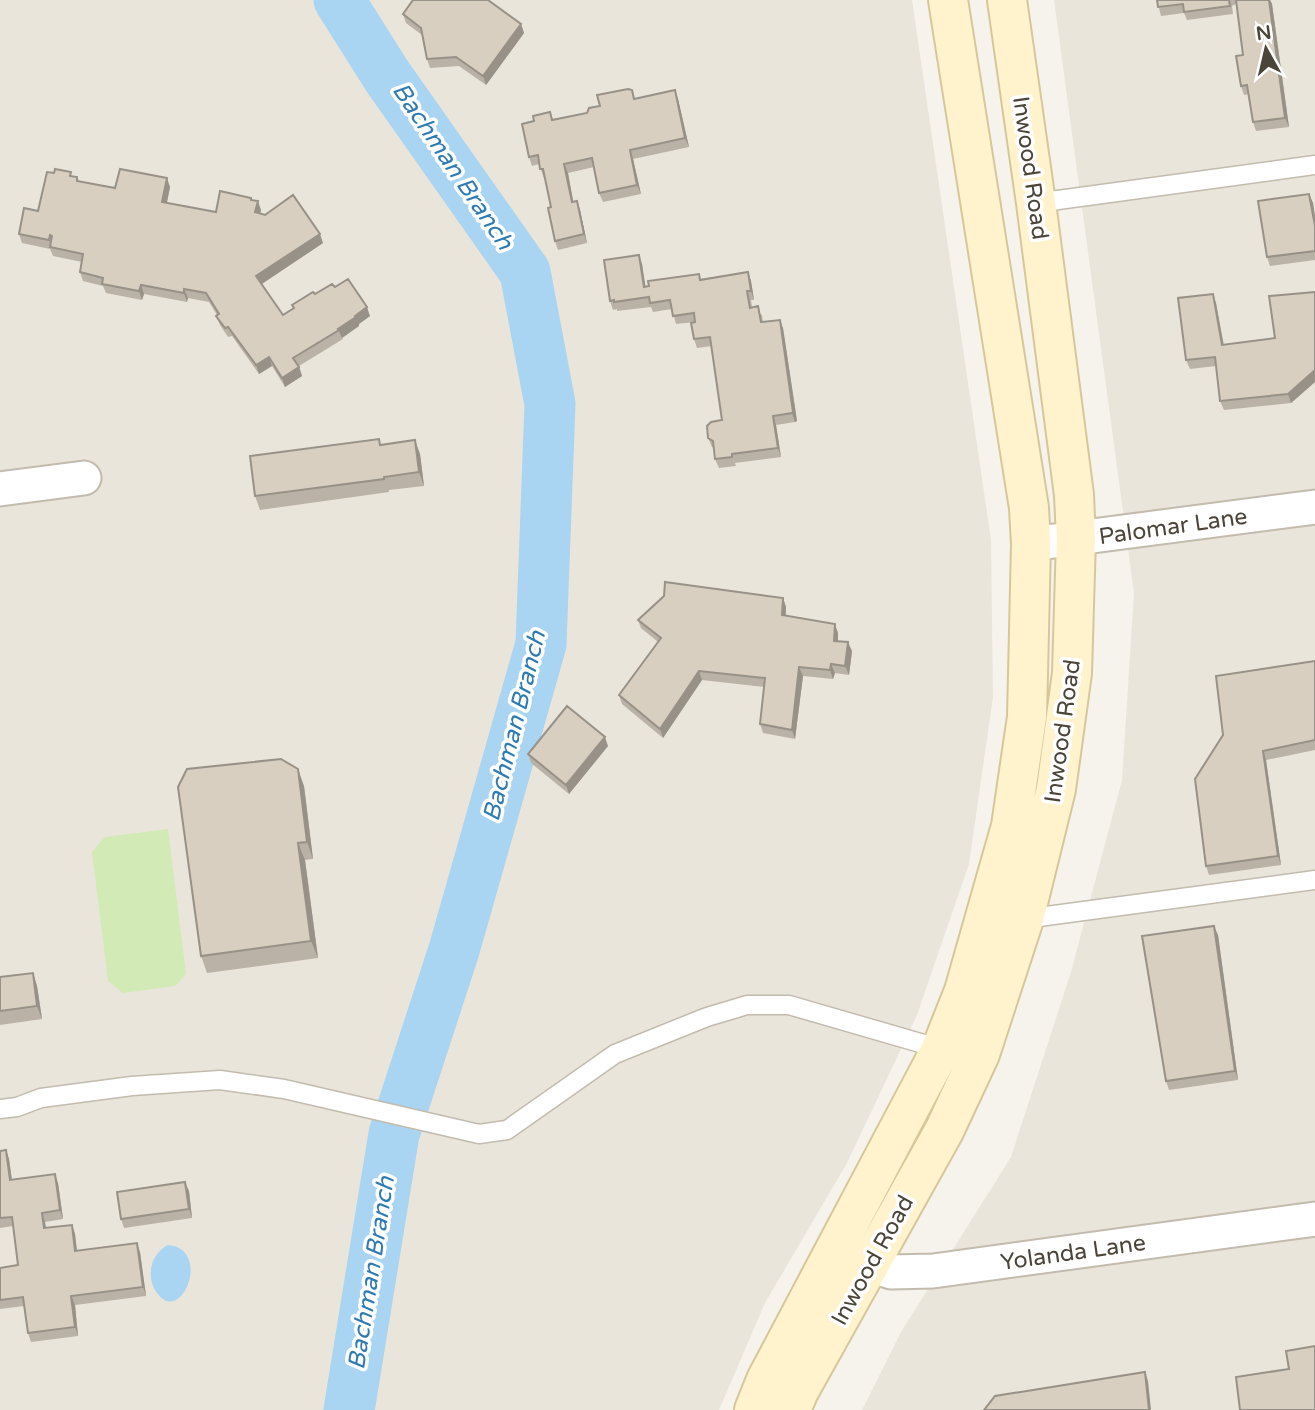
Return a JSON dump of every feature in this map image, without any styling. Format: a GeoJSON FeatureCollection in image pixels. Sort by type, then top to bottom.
{"type":"FeatureCollection","features":[{"type":"Feature","properties":{"kind":"main road","name":"Inwood Road"},"geometry":{"type":"LineString","coordinates":[[754,1410],[766,1380],[941,1049],[964,991],[1011,826],[1027,717],[1031,544],[1029,508],[948,0]]}},
{"type":"Feature","properties":{"kind":"main road","name":"Inwood Road"},"geometry":{"type":"LineString","coordinates":[[791,1410],[799,1391],[944,1131],[980,1054],[1024,919],[1056,789],[1072,673],[1076,539],[1074,495],[1007,0]]}},
{"type":"Feature","properties":{"kind":"main road"},"geometry":{"type":"LineString","coordinates":[[987,911],[1024,919]]}},
{"type":"Feature","properties":{"kind":"street"},"geometry":{"type":"LineString","coordinates":[[0,489],[84,478]]}},
{"type":"Feature","properties":{"kind":"street","name":"Palomar Lane"},"geometry":{"type":"LineString","coordinates":[[1031,544],[1315,507]]}},
{"type":"Feature","properties":{"kind":"street","name":"Yolanda Lane"},"geometry":{"type":"LineString","coordinates":[[834,1252],[891,1272],[933,1270],[1315,1219]]}},
{"type":"Feature","properties":{"kind":"lane"},"geometry":{"type":"LineString","coordinates":[[1036,203],[1315,165]]}},
{"type":"Feature","properties":{"kind":"lane"},"geometry":{"type":"LineString","coordinates":[[1024,919],[1315,880]]}},
{"type":"Feature","properties":{"kind":"lane"},"geometry":{"type":"LineString","coordinates":[[0,1109],[16,1107],[41,1098],[132,1086],[220,1080],[284,1089],[479,1134],[507,1130],[615,1054],[707,1017],[747,1005],[789,1005],[941,1049]]}},
{"type":"Feature","properties":{"kind":"shaded area"},"geometry":{"type":"Polygon","coordinates":[[[0,0],[912,0],[991,540],[993,697],[969,864],[917,1015],[847,1163],[765,1303],[719,1410],[0,1410],[0,0]]]}},
{"type":"Feature","properties":{"kind":"shaded area"},"geometry":{"type":"Polygon","coordinates":[[[1054,0],[1315,0],[1315,1410],[862,1410],[901,1332],[1011,1157],[1071,972],[1122,780],[1134,593],[1054,0]]]}},
{"type":"Feature","properties":{"kind":"green space"},"geometry":{"type":"Polygon","coordinates":[[[168,829],[186,974],[175,986],[123,993],[108,981],[92,852],[105,837],[168,829]]]}},
{"type":"Feature","properties":{"kind":"water"},"geometry":{"type":"Polygon","coordinates":[[[168,1245],[181,1250],[189,1259],[191,1271],[183,1294],[175,1300],[166,1301],[153,1287],[151,1273],[157,1254],[168,1245]]]}},
{"type":"Feature","properties":{"kind":"building"},"geometry":{"type":"Polygon","coordinates":[[[413,0],[488,0],[521,24],[483,76],[456,57],[427,59],[421,28],[403,14],[413,0]]]}},
{"type":"Feature","properties":{"kind":"building"},"geometry":{"type":"Polygon","coordinates":[[[1157,0],[1229,0],[1230,6],[1184,12],[1183,4],[1158,7],[1157,0]]]}},
{"type":"Feature","properties":{"kind":"building"},"geometry":{"type":"Polygon","coordinates":[[[1236,0],[1269,0],[1285,118],[1253,122],[1247,85],[1241,86],[1236,56],[1243,55],[1236,0]]]}},
{"type":"Feature","properties":{"kind":"building"},"geometry":{"type":"Polygon","coordinates":[[[632,90],[634,99],[675,90],[685,138],[630,150],[637,185],[599,193],[592,158],[564,164],[572,202],[577,201],[584,234],[555,241],[543,169],[540,169],[538,155],[529,157],[522,124],[534,121],[533,116],[550,112],[552,120],[587,113],[589,108],[600,106],[597,95],[632,90]]]}},
{"type":"Feature","properties":{"kind":"building"},"geometry":{"type":"Polygon","coordinates":[[[55,169],[71,172],[70,176],[77,177],[77,181],[115,188],[120,169],[167,178],[162,202],[216,212],[220,191],[258,201],[255,212],[265,215],[293,195],[320,234],[256,276],[283,315],[294,308],[292,305],[313,292],[315,294],[332,284],[335,287],[348,279],[367,307],[339,330],[293,358],[299,367],[282,378],[269,357],[256,365],[228,327],[225,328],[216,316],[219,314],[206,293],[184,289],[184,293],[141,285],[139,291],[102,284],[103,278],[80,272],[83,254],[50,247],[50,235],[49,240],[19,234],[24,208],[38,211],[47,172],[54,173],[55,169]]]}},
{"type":"Feature","properties":{"kind":"building"},"geometry":{"type":"Polygon","coordinates":[[[1309,194],[1315,226],[1315,251],[1267,257],[1258,201],[1309,194]]]}},
{"type":"Feature","properties":{"kind":"building"},"geometry":{"type":"Polygon","coordinates":[[[639,255],[644,287],[649,286],[648,281],[699,274],[700,280],[748,272],[750,308],[758,306],[761,322],[780,320],[793,412],[773,416],[778,448],[715,459],[713,441],[708,438],[707,426],[711,422],[722,420],[710,337],[694,339],[691,323],[695,322],[694,313],[673,316],[670,300],[650,303],[649,297],[610,301],[604,260],[639,255]]]}},
{"type":"Feature","properties":{"kind":"building"},"geometry":{"type":"Polygon","coordinates":[[[1315,292],[1315,370],[1288,394],[1220,401],[1215,357],[1186,360],[1178,298],[1213,294],[1222,345],[1275,338],[1269,296],[1315,292]]]}},
{"type":"Feature","properties":{"kind":"building"},"geometry":{"type":"Polygon","coordinates":[[[379,439],[380,445],[415,440],[419,472],[255,496],[250,456],[379,439]]]}},
{"type":"Feature","properties":{"kind":"building"},"geometry":{"type":"Polygon","coordinates":[[[665,582],[783,598],[782,615],[835,624],[834,641],[848,642],[845,666],[831,664],[830,670],[799,667],[792,730],[760,724],[765,678],[699,671],[660,729],[619,695],[661,638],[638,620],[664,596],[665,582]]]}},
{"type":"Feature","properties":{"kind":"building"},"geometry":{"type":"Polygon","coordinates":[[[1315,661],[1315,740],[1263,751],[1278,856],[1206,866],[1195,779],[1223,735],[1216,676],[1315,661]]]}},
{"type":"Feature","properties":{"kind":"building"},"geometry":{"type":"Polygon","coordinates":[[[567,706],[605,737],[566,785],[528,754],[567,706]]]}},
{"type":"Feature","properties":{"kind":"building"},"geometry":{"type":"Polygon","coordinates":[[[281,759],[298,769],[307,842],[298,843],[311,941],[201,956],[178,787],[187,769],[281,759]]]}},
{"type":"Feature","properties":{"kind":"building"},"geometry":{"type":"Polygon","coordinates":[[[1214,926],[1235,1071],[1166,1081],[1142,936],[1214,926]]]}},
{"type":"Feature","properties":{"kind":"building"},"geometry":{"type":"Polygon","coordinates":[[[33,973],[37,1006],[0,1011],[0,977],[33,973]]]}},
{"type":"Feature","properties":{"kind":"building"},"geometry":{"type":"Polygon","coordinates":[[[6,1150],[10,1180],[55,1174],[60,1210],[42,1213],[44,1228],[72,1225],[75,1251],[137,1243],[143,1287],[71,1296],[75,1327],[28,1333],[23,1297],[0,1300],[0,1268],[18,1265],[12,1217],[0,1218],[0,1151],[6,1150]]]}},
{"type":"Feature","properties":{"kind":"building"},"geometry":{"type":"Polygon","coordinates":[[[185,1182],[189,1209],[121,1219],[117,1192],[185,1182]]]}},
{"type":"Feature","properties":{"kind":"building"},"geometry":{"type":"Polygon","coordinates":[[[1315,1346],[1315,1410],[1240,1410],[1236,1377],[1289,1369],[1286,1351],[1315,1346]]]}},
{"type":"Feature","properties":{"kind":"building"},"geometry":{"type":"Polygon","coordinates":[[[1145,1372],[1149,1410],[984,1410],[995,1396],[1145,1372]]]}},
{"type":"Feature","properties":{"kind":"waterway","name":"Bachman Branch"},"geometry":{"type":"LineString","coordinates":[[339,0],[387,76],[525,272],[550,404],[541,644],[454,950],[394,1134],[349,1410]]}}]}
